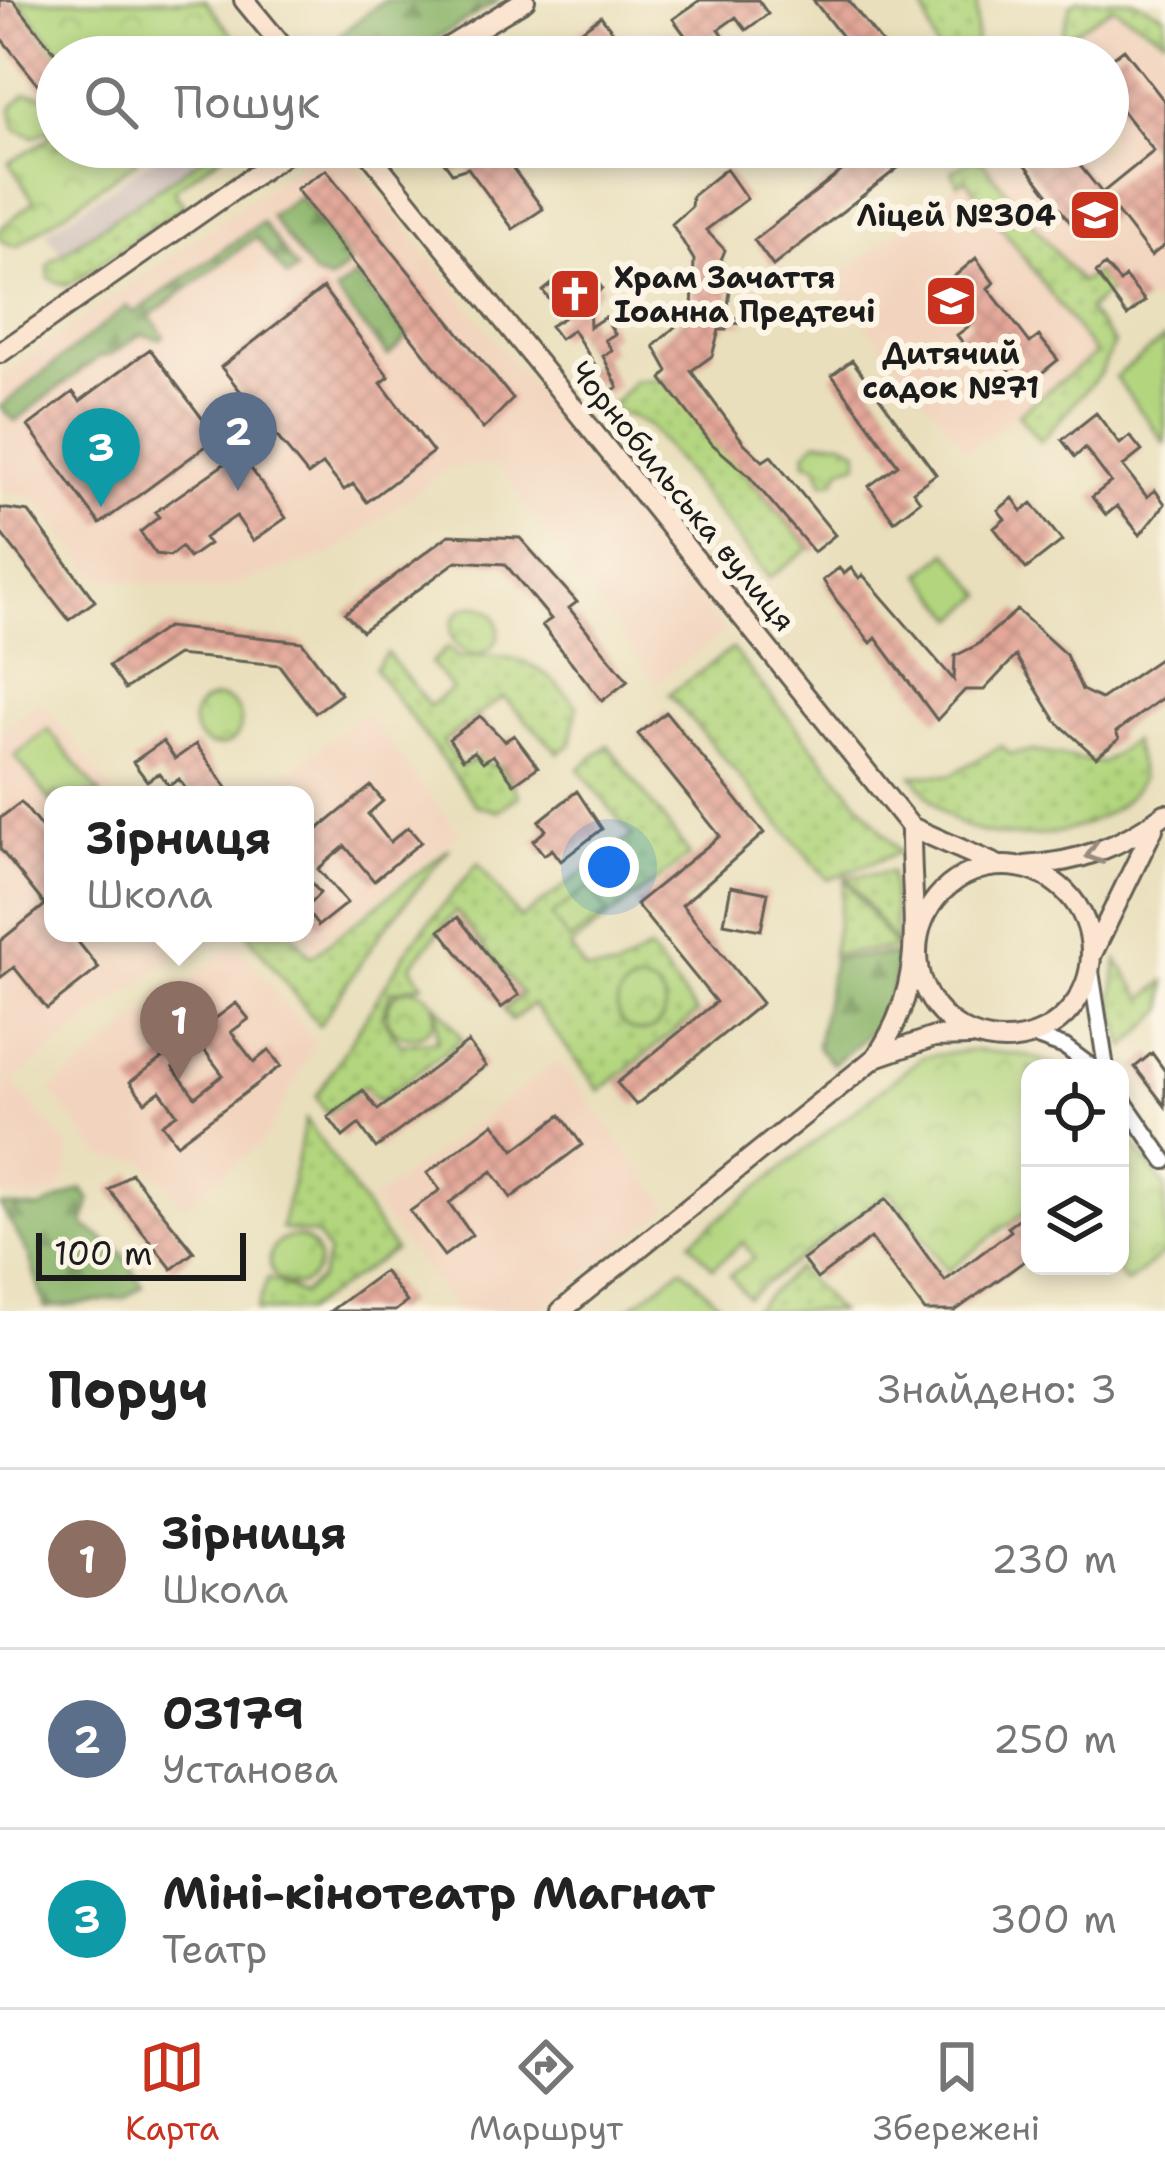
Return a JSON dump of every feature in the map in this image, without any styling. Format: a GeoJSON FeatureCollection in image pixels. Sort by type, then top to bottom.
{"type":"FeatureCollection","features":[{"type":"Feature","properties":{"kind":"main road"},"geometry":{"type":"LineString","coordinates":[[244,0],[273,36]]}},
{"type":"Feature","properties":{"kind":"main road"},"geometry":{"type":"LineString","coordinates":[[466,36],[525,0]]}},
{"type":"Feature","properties":{"kind":"main road"},"geometry":{"type":"LineString","coordinates":[[0,353],[265,168]]}},
{"type":"Feature","properties":{"kind":"main road","name":"Чорнобильська вулиця"},"geometry":{"type":"LineString","coordinates":[[381,168],[911,826],[998,866]]}},
{"type":"Feature","properties":{"kind":"main road"},"geometry":{"type":"LineString","coordinates":[[561,1311],[876,1057],[899,1023],[921,923],[951,883],[998,866],[1059,864],[1118,847],[1162,816]]}},
{"type":"Feature","properties":{"kind":"main road"},"geometry":{"type":"LineString","coordinates":[[876,1057],[934,1037],[1005,1041],[1034,1036],[1072,1009],[1137,852],[1162,816]]}},
{"type":"Feature","properties":{"kind":"main road"},"geometry":{"type":"LineString","coordinates":[[911,826],[916,948],[930,1002],[974,1036]]}},
{"type":"Feature","properties":{"kind":"main road"},"geometry":{"type":"LineString","coordinates":[[1021,867],[1058,883],[1077,903],[1091,962]]}},
{"type":"Feature","properties":{"kind":"street"},"geometry":{"type":"LineString","coordinates":[[1091,962],[1105,1059]]}},
{"type":"Feature","properties":{"kind":"street"},"geometry":{"type":"LineString","coordinates":[[1034,1036],[1065,1047],[1081,1059]]}},
{"type":"Feature","properties":{"kind":"street"},"geometry":{"type":"LineString","coordinates":[[1129,1109],[1165,1161]]}},
{"type":"Feature","properties":{"kind":"shaded area","name":"Ліцей №304"},"geometry":{"type":"Polygon","coordinates":[[[1111,9],[1165,42],[1165,302],[1145,301],[1127,316],[1107,293],[1110,289],[1080,282],[988,168],[1129,168],[1129,36],[1073,36],[1111,9]]]}},
{"type":"Feature","properties":{"kind":"shaded area"},"geometry":{"type":"Polygon","coordinates":[[[140,168],[188,168],[61,254],[46,232],[140,168]]]}},
{"type":"Feature","properties":{"kind":"shaded area"},"geometry":{"type":"Polygon","coordinates":[[[296,168],[359,168],[725,631],[656,683],[497,465],[451,467],[332,554],[218,590],[97,578],[36,499],[0,489],[0,377],[296,168]]]}},
{"type":"Feature","properties":{"kind":"shaded area","name":"Дитячий садок №71"},"geometry":{"type":"Polygon","coordinates":[[[966,178],[1095,355],[968,452],[831,282],[966,178]]]}},
{"type":"Feature","properties":{"kind":"shaded area"},"geometry":{"type":"Polygon","coordinates":[[[43,703],[109,786],[44,786],[44,942],[192,942],[13,1082],[70,1149],[67,1178],[58,1193],[34,1201],[0,1196],[0,733],[27,708],[43,703]]]}},
{"type":"Feature","properties":{"kind":"shaded area"},"geometry":{"type":"Polygon","coordinates":[[[365,712],[460,834],[312,950],[306,942],[314,942],[314,786],[271,786],[365,712]]]}},
{"type":"Feature","properties":{"kind":"shaded area"},"geometry":{"type":"Polygon","coordinates":[[[236,943],[316,1042],[265,1140],[184,1205],[144,1160],[102,1157],[50,1091],[236,943]]]}},
{"type":"Feature","properties":{"kind":"shaded area"},"geometry":{"type":"Polygon","coordinates":[[[558,1061],[670,1207],[539,1311],[456,1311],[371,1201],[558,1061]]]}},
{"type":"Feature","properties":{"kind":"green space"},"geometry":{"type":"Polygon","coordinates":[[[18,0],[205,0],[233,36],[47,36],[18,0]]]}},
{"type":"Feature","properties":{"kind":"green space"},"geometry":{"type":"Polygon","coordinates":[[[384,0],[499,0],[440,36],[339,35],[384,0]]]}},
{"type":"Feature","properties":{"kind":"green space"},"geometry":{"type":"Polygon","coordinates":[[[921,0],[977,0],[976,36],[932,36],[921,0]]]}},
{"type":"Feature","properties":{"kind":"green space"},"geometry":{"type":"Polygon","coordinates":[[[1133,0],[1165,15],[1165,38],[1113,7],[1061,36],[1071,4],[1133,0]]]}},
{"type":"Feature","properties":{"kind":"green space"},"geometry":{"type":"Polygon","coordinates":[[[25,94],[36,94],[36,136],[15,129],[11,109],[25,94]]]}},
{"type":"Feature","properties":{"kind":"green space"},"geometry":{"type":"Polygon","coordinates":[[[36,146],[36,168],[127,168],[16,247],[0,240],[0,229],[34,201],[9,163],[36,146]]]}},
{"type":"Feature","properties":{"kind":"green space"},"geometry":{"type":"Polygon","coordinates":[[[188,168],[204,168],[173,190],[184,205],[67,286],[49,278],[48,265],[188,168]]]}},
{"type":"Feature","properties":{"kind":"green space"},"geometry":{"type":"Polygon","coordinates":[[[988,168],[1080,282],[1096,273],[1111,290],[1087,310],[1114,343],[1100,374],[1040,442],[1018,414],[1095,354],[966,179],[958,184],[952,171],[988,168]]]}},
{"type":"Feature","properties":{"kind":"green space"},"geometry":{"type":"Polygon","coordinates":[[[299,196],[350,264],[330,281],[314,275],[270,216],[299,196]]]}},
{"type":"Feature","properties":{"kind":"green space"},"geometry":{"type":"Polygon","coordinates":[[[262,222],[297,270],[287,277],[256,237],[150,316],[164,336],[160,339],[141,334],[111,355],[99,357],[15,421],[0,407],[127,306],[134,313],[262,222]]]}},
{"type":"Feature","properties":{"kind":"green space"},"geometry":{"type":"Polygon","coordinates":[[[356,276],[408,336],[388,356],[335,292],[356,276]]]}},
{"type":"Feature","properties":{"kind":"green space"},"geometry":{"type":"Polygon","coordinates":[[[1165,338],[1165,443],[1115,377],[1165,338]]]}},
{"type":"Feature","properties":{"kind":"green space"},"geometry":{"type":"Polygon","coordinates":[[[662,379],[810,548],[769,578],[649,426],[610,407],[635,381],[662,379]]]}},
{"type":"Feature","properties":{"kind":"green space"},"geometry":{"type":"Polygon","coordinates":[[[816,441],[843,441],[858,450],[858,463],[841,468],[835,481],[824,482],[817,465],[806,462],[806,452],[816,441]]]}},
{"type":"Feature","properties":{"kind":"green space"},"geometry":{"type":"Polygon","coordinates":[[[948,552],[984,595],[957,618],[921,574],[948,552]]]}},
{"type":"Feature","properties":{"kind":"green space"},"geometry":{"type":"Polygon","coordinates":[[[475,606],[492,613],[499,630],[492,647],[475,654],[458,647],[451,630],[458,613],[475,606]]]}},
{"type":"Feature","properties":{"kind":"green space"},"geometry":{"type":"Polygon","coordinates":[[[448,647],[458,658],[496,656],[525,662],[551,679],[577,706],[571,744],[559,753],[503,697],[443,741],[461,767],[480,756],[489,766],[500,766],[519,796],[497,811],[476,805],[374,668],[387,653],[429,706],[452,689],[431,663],[448,647]]]}},
{"type":"Feature","properties":{"kind":"green space"},"geometry":{"type":"Polygon","coordinates":[[[732,649],[900,852],[828,880],[669,694],[732,649]]]}},
{"type":"Feature","properties":{"kind":"green space"},"geometry":{"type":"Polygon","coordinates":[[[217,698],[234,705],[241,722],[234,739],[217,746],[200,739],[193,722],[200,705],[217,698]]]}},
{"type":"Feature","properties":{"kind":"green space"},"geometry":{"type":"Polygon","coordinates":[[[48,729],[94,786],[44,786],[44,793],[15,756],[48,729]]]}},
{"type":"Feature","properties":{"kind":"green space"},"geometry":{"type":"Polygon","coordinates":[[[1133,741],[1142,778],[1127,798],[1082,826],[1054,833],[998,835],[972,829],[945,814],[912,775],[950,775],[1002,746],[1010,754],[1033,751],[1102,763],[1133,741]]]}},
{"type":"Feature","properties":{"kind":"green space"},"geometry":{"type":"Polygon","coordinates":[[[608,745],[690,855],[570,947],[586,971],[616,970],[649,950],[697,1013],[600,1091],[533,1004],[511,1021],[504,1010],[522,994],[456,911],[411,966],[423,984],[391,992],[382,1017],[401,1044],[437,1041],[437,1004],[462,1039],[378,1102],[365,1085],[327,1113],[316,1097],[411,944],[478,863],[520,919],[632,836],[579,769],[608,745]]]}},
{"type":"Feature","properties":{"kind":"green space"},"geometry":{"type":"Polygon","coordinates":[[[450,848],[380,934],[319,1026],[254,942],[299,942],[311,957],[450,848]]]}},
{"type":"Feature","properties":{"kind":"green space"},"geometry":{"type":"Polygon","coordinates":[[[891,872],[897,946],[847,877],[891,872]]]}},
{"type":"Feature","properties":{"kind":"green space"},"geometry":{"type":"Polygon","coordinates":[[[845,879],[896,948],[832,955],[845,879]]]}},
{"type":"Feature","properties":{"kind":"green space"},"geometry":{"type":"Polygon","coordinates":[[[589,887],[608,913],[569,941],[551,916],[589,887]]]}},
{"type":"Feature","properties":{"kind":"green space"},"geometry":{"type":"Polygon","coordinates":[[[896,954],[892,989],[880,1017],[833,1064],[817,1047],[833,959],[896,954]]]}},
{"type":"Feature","properties":{"kind":"green space"},"geometry":{"type":"Polygon","coordinates":[[[1117,960],[1144,999],[1165,981],[1165,1009],[1125,1048],[1113,1002],[1117,960]]]}},
{"type":"Feature","properties":{"kind":"green space"},"geometry":{"type":"Polygon","coordinates":[[[641,983],[658,990],[665,1007],[658,1024],[641,1031],[624,1024],[617,1007],[624,990],[641,983]]]}},
{"type":"Feature","properties":{"kind":"green space"},"geometry":{"type":"Polygon","coordinates":[[[411,989],[428,996],[435,1013],[428,1030],[411,1037],[394,1030],[387,1013],[394,996],[411,989]]]}},
{"type":"Feature","properties":{"kind":"green space"},"geometry":{"type":"Polygon","coordinates":[[[976,1050],[1038,1059],[1021,1059],[1021,1215],[947,1271],[890,1191],[747,1297],[730,1275],[754,1258],[743,1242],[713,1268],[690,1242],[922,1057],[976,1050]]]}},
{"type":"Feature","properties":{"kind":"green space"},"geometry":{"type":"Polygon","coordinates":[[[306,1119],[394,1250],[305,1311],[256,1311],[268,1278],[302,1294],[320,1279],[328,1254],[317,1235],[281,1229],[306,1119]]]}},
{"type":"Feature","properties":{"kind":"green space"},"geometry":{"type":"Polygon","coordinates":[[[1129,1139],[1165,1186],[1165,1252],[1127,1284],[1120,1275],[1129,1275],[1129,1139]]]}},
{"type":"Feature","properties":{"kind":"green space"},"geometry":{"type":"Polygon","coordinates":[[[82,1189],[90,1200],[84,1225],[122,1253],[143,1286],[124,1298],[45,1308],[29,1255],[0,1205],[39,1209],[82,1189]]]}},
{"type":"Feature","properties":{"kind":"green space"},"geometry":{"type":"Polygon","coordinates":[[[294,1237],[311,1244],[318,1261],[311,1278],[294,1285],[277,1278],[270,1261],[277,1244],[294,1237]]]}},
{"type":"Feature","properties":{"kind":"green space"},"geometry":{"type":"Polygon","coordinates":[[[682,1268],[727,1311],[626,1311],[682,1268]]]}},
{"type":"Feature","properties":{"kind":"green space"},"geometry":{"type":"Polygon","coordinates":[[[797,1268],[838,1311],[750,1311],[755,1307],[797,1268]]]}},
{"type":"Feature","properties":{"kind":"building"},"geometry":{"type":"Polygon","coordinates":[[[0,0],[13,0],[42,36],[36,36],[36,82],[0,37],[0,0]]]}},
{"type":"Feature","properties":{"kind":"building"},"geometry":{"type":"Polygon","coordinates":[[[700,0],[758,0],[768,14],[746,30],[736,17],[719,29],[724,36],[686,36],[673,19],[700,0]]]}},
{"type":"Feature","properties":{"kind":"building"},"geometry":{"type":"Polygon","coordinates":[[[813,0],[848,0],[876,36],[841,36],[813,0]]]}},
{"type":"Feature","properties":{"kind":"building"},"geometry":{"type":"Polygon","coordinates":[[[601,16],[616,36],[574,36],[601,16]]]}},
{"type":"Feature","properties":{"kind":"building"},"geometry":{"type":"Polygon","coordinates":[[[1129,55],[1165,102],[1165,245],[1151,256],[1117,212],[1083,239],[1028,168],[1082,168],[1102,193],[1154,151],[1129,119],[1129,55]]]}},
{"type":"Feature","properties":{"kind":"building"},"geometry":{"type":"Polygon","coordinates":[[[468,168],[513,168],[543,209],[513,229],[468,168]]]}},
{"type":"Feature","properties":{"kind":"building"},"geometry":{"type":"Polygon","coordinates":[[[845,168],[898,168],[773,266],[754,240],[845,168]]]}},
{"type":"Feature","properties":{"kind":"building"},"geometry":{"type":"Polygon","coordinates":[[[726,169],[747,199],[706,230],[725,250],[721,260],[732,275],[727,314],[748,324],[727,323],[726,330],[719,330],[712,356],[691,371],[744,443],[763,461],[771,456],[835,535],[814,552],[748,475],[712,444],[662,379],[668,371],[654,346],[692,311],[694,260],[672,224],[691,207],[692,196],[726,169]]]}},
{"type":"Feature","properties":{"kind":"building"},"geometry":{"type":"Polygon","coordinates":[[[326,170],[513,399],[483,429],[296,189],[326,170]]]}},
{"type":"Feature","properties":{"kind":"building"},"geometry":{"type":"Polygon","coordinates":[[[976,258],[994,283],[988,288],[1030,343],[1039,336],[1058,360],[1023,388],[993,348],[976,361],[957,335],[973,323],[944,285],[976,258]]]}},
{"type":"Feature","properties":{"kind":"building"},"geometry":{"type":"Polygon","coordinates":[[[1105,265],[1120,282],[1125,277],[1145,301],[1127,316],[1096,273],[1105,265]]]}},
{"type":"Feature","properties":{"kind":"building"},"geometry":{"type":"Polygon","coordinates":[[[564,274],[597,281],[602,288],[589,302],[590,327],[605,317],[615,334],[605,340],[612,350],[603,356],[618,387],[606,394],[599,381],[592,384],[585,370],[595,365],[573,330],[560,339],[550,326],[563,318],[543,291],[564,274]]]}},
{"type":"Feature","properties":{"kind":"building"},"geometry":{"type":"Polygon","coordinates":[[[323,288],[389,377],[381,383],[433,452],[367,502],[353,484],[344,490],[323,464],[308,475],[221,367],[323,288]]]}},
{"type":"Feature","properties":{"kind":"building"},"geometry":{"type":"Polygon","coordinates":[[[150,349],[217,438],[100,524],[28,426],[73,392],[80,401],[150,349]]]}},
{"type":"Feature","properties":{"kind":"building"},"geometry":{"type":"Polygon","coordinates":[[[852,360],[936,474],[913,491],[920,501],[894,521],[869,486],[898,465],[832,375],[852,360]]]}},
{"type":"Feature","properties":{"kind":"building"},"geometry":{"type":"Polygon","coordinates":[[[1096,413],[1120,444],[1130,436],[1142,451],[1123,466],[1147,497],[1155,490],[1165,504],[1140,535],[1117,506],[1106,515],[1092,497],[1111,482],[1085,448],[1075,457],[1062,440],[1096,413]]]}},
{"type":"Feature","properties":{"kind":"building"},"geometry":{"type":"Polygon","coordinates":[[[240,453],[286,518],[253,541],[236,516],[204,538],[209,544],[189,558],[181,547],[170,556],[156,554],[140,532],[159,517],[155,512],[240,453]]]}},
{"type":"Feature","properties":{"kind":"building"},"geometry":{"type":"Polygon","coordinates":[[[1013,498],[1022,511],[1032,503],[1062,541],[1026,569],[994,528],[1005,519],[998,510],[1013,498]]]}},
{"type":"Feature","properties":{"kind":"building"},"geometry":{"type":"Polygon","coordinates":[[[0,508],[29,512],[95,601],[69,620],[0,532],[0,508]]]}},
{"type":"Feature","properties":{"kind":"building"},"geometry":{"type":"Polygon","coordinates":[[[449,535],[520,538],[577,602],[569,608],[628,681],[602,701],[542,625],[551,619],[505,564],[457,561],[362,631],[345,613],[449,535]]]}},
{"type":"Feature","properties":{"kind":"building"},"geometry":{"type":"Polygon","coordinates":[[[839,568],[844,574],[851,568],[859,578],[863,575],[954,680],[955,656],[977,645],[1017,610],[1066,655],[1082,690],[1101,699],[1165,655],[1165,696],[1116,732],[1119,739],[1096,757],[1056,721],[1016,656],[984,690],[965,690],[937,720],[876,638],[871,643],[823,580],[839,568]]]}},
{"type":"Feature","properties":{"kind":"building"},"geometry":{"type":"Polygon","coordinates":[[[167,627],[302,642],[341,694],[315,713],[279,665],[177,655],[125,689],[109,666],[167,627]]]}},
{"type":"Feature","properties":{"kind":"building"},"geometry":{"type":"Polygon","coordinates":[[[666,712],[764,833],[682,905],[762,1003],[636,1105],[617,1083],[716,1002],[636,904],[720,836],[638,734],[666,712]]]}},
{"type":"Feature","properties":{"kind":"building"},"geometry":{"type":"Polygon","coordinates":[[[480,716],[505,741],[514,735],[538,767],[514,784],[493,755],[483,762],[474,751],[463,759],[449,739],[480,716]]]}},
{"type":"Feature","properties":{"kind":"building"},"geometry":{"type":"Polygon","coordinates":[[[163,741],[175,759],[196,744],[226,786],[184,786],[179,779],[169,786],[159,773],[147,781],[133,762],[163,741]]]}},
{"type":"Feature","properties":{"kind":"building"},"geometry":{"type":"Polygon","coordinates":[[[371,786],[383,801],[368,814],[390,842],[408,827],[421,842],[374,881],[345,846],[318,869],[347,903],[318,926],[314,921],[314,899],[320,893],[314,886],[314,833],[371,786]]]}},
{"type":"Feature","properties":{"kind":"building"},"geometry":{"type":"Polygon","coordinates":[[[577,791],[602,829],[561,861],[552,849],[544,855],[533,841],[546,830],[539,821],[577,791]]]}},
{"type":"Feature","properties":{"kind":"building"},"geometry":{"type":"Polygon","coordinates":[[[21,802],[44,831],[44,904],[0,849],[0,818],[21,802]]]}},
{"type":"Feature","properties":{"kind":"building"},"geometry":{"type":"Polygon","coordinates":[[[731,886],[768,893],[761,930],[724,923],[731,886]]]}},
{"type":"Feature","properties":{"kind":"building"},"geometry":{"type":"Polygon","coordinates":[[[44,906],[44,942],[78,942],[99,968],[47,1009],[14,967],[0,978],[0,941],[44,906]]]}},
{"type":"Feature","properties":{"kind":"building"},"geometry":{"type":"Polygon","coordinates":[[[458,917],[519,995],[501,1008],[440,930],[458,917]]]}},
{"type":"Feature","properties":{"kind":"building"},"geometry":{"type":"Polygon","coordinates":[[[236,1003],[249,1019],[231,1032],[254,1062],[269,1050],[281,1066],[177,1144],[162,1124],[177,1114],[160,1091],[145,1102],[130,1082],[236,1003]],[[202,1047],[173,1068],[195,1097],[223,1075],[202,1047]]]}},
{"type":"Feature","properties":{"kind":"building"},"geometry":{"type":"Polygon","coordinates":[[[468,1042],[486,1066],[376,1148],[359,1124],[343,1137],[328,1117],[363,1090],[378,1110],[468,1042]]]}},
{"type":"Feature","properties":{"kind":"building"},"geometry":{"type":"Polygon","coordinates":[[[1152,1053],[1165,1071],[1165,1106],[1135,1067],[1152,1053]]]}},
{"type":"Feature","properties":{"kind":"building"},"geometry":{"type":"Polygon","coordinates":[[[561,1115],[582,1145],[511,1198],[492,1171],[449,1203],[472,1235],[444,1256],[410,1211],[440,1190],[427,1173],[494,1123],[514,1150],[561,1115]]]}},
{"type":"Feature","properties":{"kind":"building"},"geometry":{"type":"Polygon","coordinates":[[[131,1173],[194,1252],[172,1269],[109,1190],[131,1173]]]}},
{"type":"Feature","properties":{"kind":"building"},"geometry":{"type":"Polygon","coordinates":[[[886,1199],[945,1281],[1011,1231],[1008,1227],[1021,1217],[1021,1263],[955,1311],[925,1311],[871,1238],[817,1279],[803,1260],[886,1199]]]}},
{"type":"Feature","properties":{"kind":"building"},"geometry":{"type":"Polygon","coordinates":[[[384,1271],[407,1302],[395,1311],[330,1311],[384,1271]]]}},
{"type":"Feature","properties":{"kind":"place","name":"Ліцей №304"},"geometry":{"type":"Point","coordinates":[1095,215]}},
{"type":"Feature","properties":{"kind":"place","name":"Храм Зачаття Іоанна Предтечі"},"geometry":{"type":"Point","coordinates":[575,294]}},
{"type":"Feature","properties":{"kind":"place","name":"Дитячий садок №71"},"geometry":{"type":"Point","coordinates":[951,301]}},
{"type":"Feature","properties":{"kind":"place","name":"03179"},"geometry":{"type":"Point","coordinates":[238,491]}},
{"type":"Feature","properties":{"kind":"place","name":"Міні-кінотеатр Магнат"},"geometry":{"type":"Point","coordinates":[101,507]}},
{"type":"Feature","properties":{"kind":"place","name":"Зірниця"},"geometry":{"type":"Point","coordinates":[179,1080]}}]}
